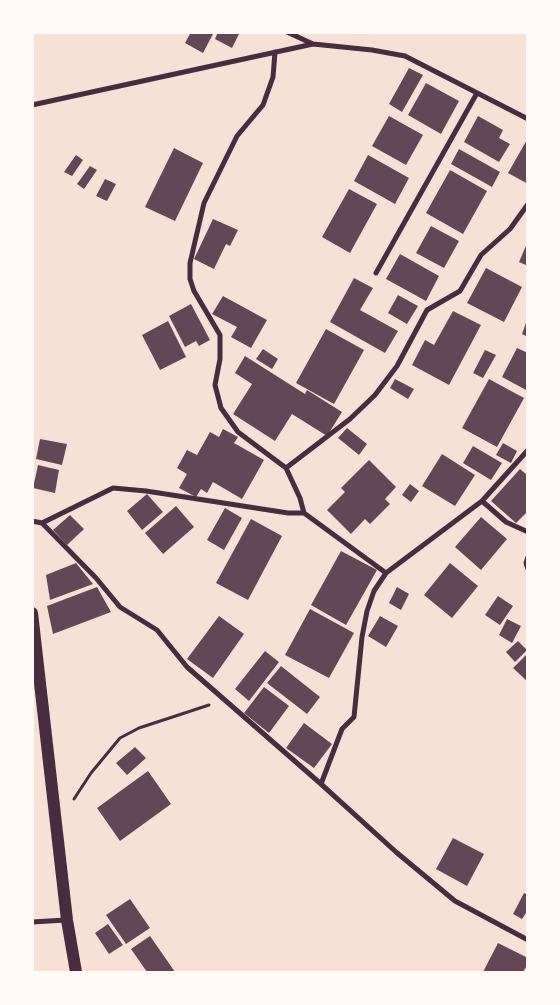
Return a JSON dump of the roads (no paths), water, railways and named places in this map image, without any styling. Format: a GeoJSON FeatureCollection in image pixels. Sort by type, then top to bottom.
{"type":"FeatureCollection","features":[{"type":"Feature","properties":{"kind":"main road"},"geometry":{"type":"LineString","coordinates":[[32,613],[67,920],[76,972]]}},
{"type":"Feature","properties":{"kind":"street"},"geometry":{"type":"LineString","coordinates":[[287,32],[313,44]]}},
{"type":"Feature","properties":{"kind":"street"},"geometry":{"type":"LineString","coordinates":[[32,105],[313,44],[372,50],[405,56],[528,119]]}},
{"type":"Feature","properties":{"kind":"street"},"geometry":{"type":"LineString","coordinates":[[275,52],[272,77],[263,105],[237,136],[204,203],[190,263],[190,278],[194,291],[220,335],[220,359],[215,385],[220,408],[238,432],[286,468],[300,498],[304,513]]}},
{"type":"Feature","properties":{"kind":"street"},"geometry":{"type":"LineString","coordinates":[[376,273],[477,94]]}},
{"type":"Feature","properties":{"kind":"street"},"geometry":{"type":"LineString","coordinates":[[286,468],[350,419],[375,395],[397,366],[427,310],[460,291],[481,255],[510,229],[528,204]]}},
{"type":"Feature","properties":{"kind":"street"},"geometry":{"type":"LineString","coordinates":[[321,784],[342,729],[354,717],[362,637],[367,611],[374,591],[386,573],[482,501],[528,450]]}},
{"type":"Feature","properties":{"kind":"street"},"geometry":{"type":"LineString","coordinates":[[32,522],[42,523],[113,488],[146,490],[288,513],[304,513],[386,573]]}},
{"type":"Feature","properties":{"kind":"street"},"geometry":{"type":"LineString","coordinates":[[482,501],[506,522],[528,532]]}},
{"type":"Feature","properties":{"kind":"street"},"geometry":{"type":"LineString","coordinates":[[42,523],[96,578],[120,607],[157,630],[188,667],[396,852],[455,901],[528,940]]}},
{"type":"Feature","properties":{"kind":"street"},"geometry":{"type":"LineString","coordinates":[[528,557],[526,563],[528,569]]}},
{"type":"Feature","properties":{"kind":"street"},"geometry":{"type":"LineString","coordinates":[[32,922],[67,920]]}}]}
